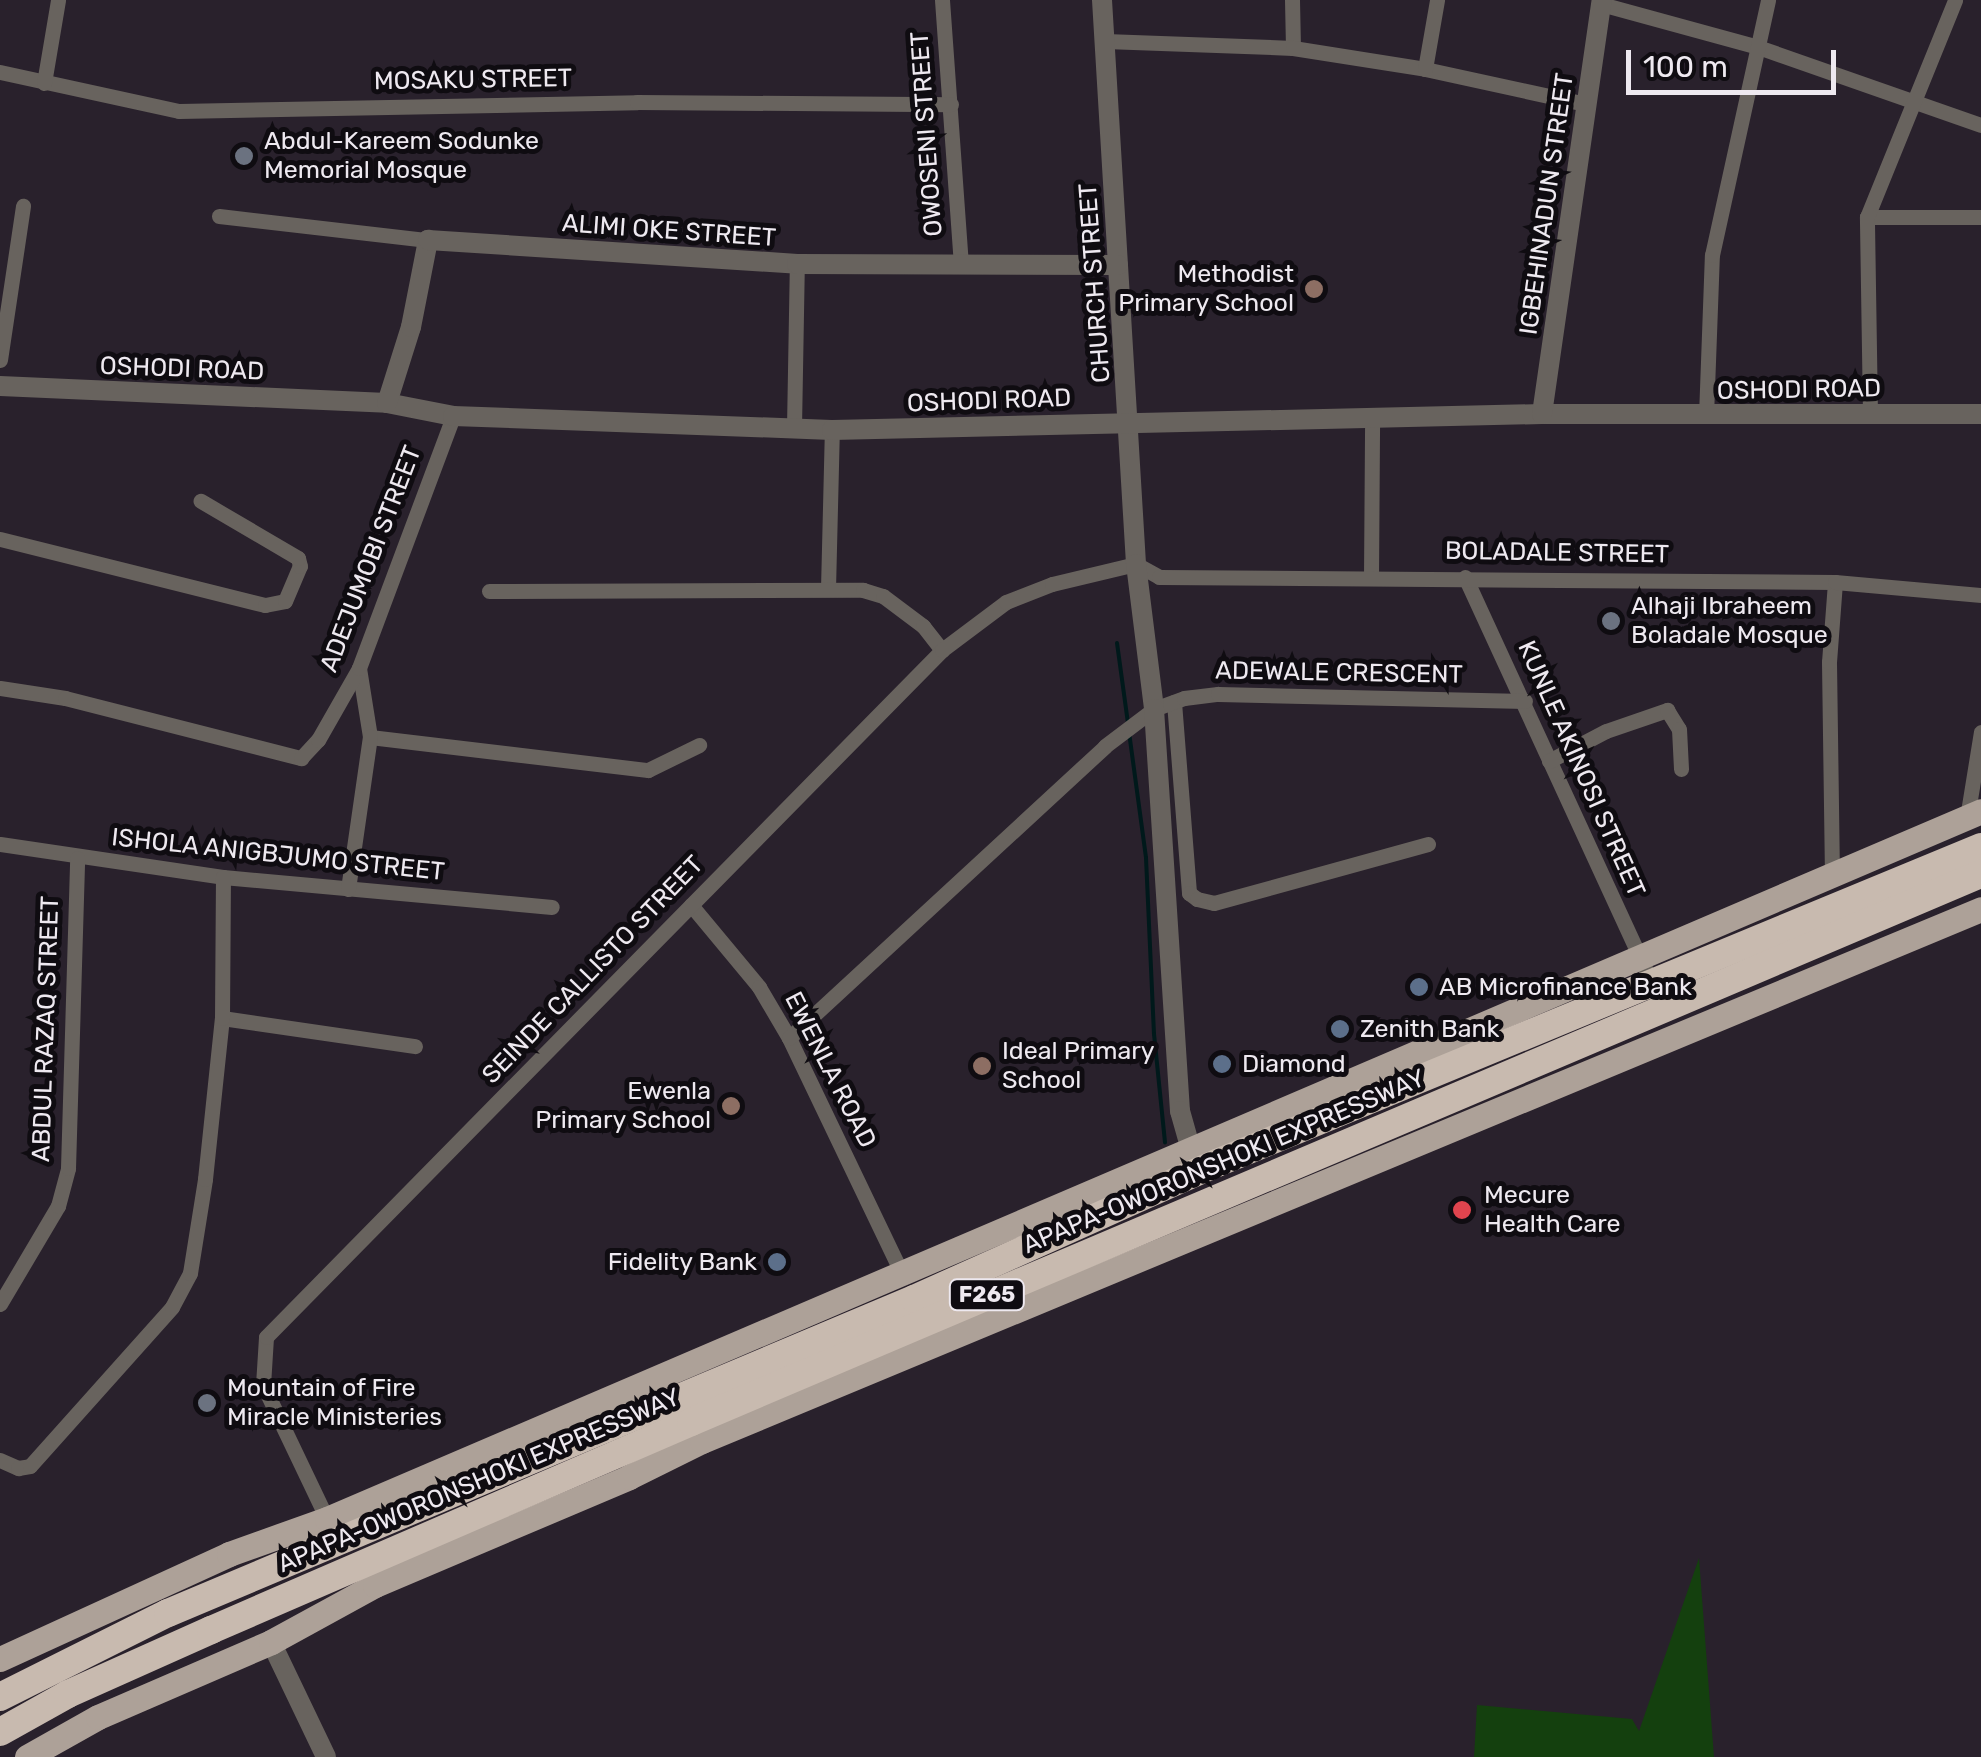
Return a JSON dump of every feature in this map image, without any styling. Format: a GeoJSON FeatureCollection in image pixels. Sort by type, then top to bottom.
{"type":"FeatureCollection","features":[{"type":"Feature","properties":{"kind":"highway","name":"APAPA-OWORONSHOKI EXPRESSWAY"},"geometry":{"type":"LineString","coordinates":[[0,1698],[168,1613],[914,1299],[1646,971],[1981,847]]}},
{"type":"Feature","properties":{"kind":"highway","name":"APAPA-OWORONSHOKI EXPRESSWAY"},"geometry":{"type":"LineString","coordinates":[[0,1735],[68,1694],[696,1431],[1981,874]]}},
{"type":"Feature","properties":{"kind":"main road","name":"APAPA-OWORONSHOKI EXPRESSWAY"},"geometry":{"type":"LineString","coordinates":[[0,1659],[229,1554],[327,1520],[1191,1150],[1646,971],[1832,877],[1974,814]]}},
{"type":"Feature","properties":{"kind":"main road","name":"APAPA-OWORONSHOKI EXPRESSWAY"},"geometry":{"type":"LineString","coordinates":[[27,1757],[98,1717],[270,1642],[375,1585],[630,1478],[696,1431],[1981,910]]}},
{"type":"Feature","properties":{"kind":"street"},"geometry":{"type":"LineString","coordinates":[[44,84],[58,0]]}},
{"type":"Feature","properties":{"kind":"street","name":"OWOSENI STREET"},"geometry":{"type":"LineString","coordinates":[[942,0],[962,264]]}},
{"type":"Feature","properties":{"kind":"street","name":"CHURCH STREET"},"geometry":{"type":"LineString","coordinates":[[1102,0],[1136,564],[1164,705],[1180,1112],[1191,1150]]}},
{"type":"Feature","properties":{"kind":"street"},"geometry":{"type":"LineString","coordinates":[[1292,0],[1292,48]]}},
{"type":"Feature","properties":{"kind":"street"},"geometry":{"type":"LineString","coordinates":[[1426,69],[1437,0]]}},
{"type":"Feature","properties":{"kind":"street"},"geometry":{"type":"LineString","coordinates":[[1706,416],[1712,256],[1768,0]]}},
{"type":"Feature","properties":{"kind":"street"},"geometry":{"type":"LineString","coordinates":[[1870,414],[1868,217],[1955,0]]}},
{"type":"Feature","properties":{"kind":"street"},"geometry":{"type":"LineString","coordinates":[[1602,2],[1758,47],[1981,125]]}},
{"type":"Feature","properties":{"kind":"street","name":"IGBEHINADUN STREET"},"geometry":{"type":"LineString","coordinates":[[1542,414],[1602,2]]}},
{"type":"Feature","properties":{"kind":"street"},"geometry":{"type":"LineString","coordinates":[[1105,40],[1292,48],[1426,69],[1586,104]]}},
{"type":"Feature","properties":{"kind":"street","name":"MOSAKU STREET"},"geometry":{"type":"LineString","coordinates":[[0,72],[180,111],[637,102],[951,104]]}},
{"type":"Feature","properties":{"kind":"street"},"geometry":{"type":"LineString","coordinates":[[0,360],[23,206]]}},
{"type":"Feature","properties":{"kind":"street","name":"ALIMI OKE STREET"},"geometry":{"type":"LineString","coordinates":[[219,216],[428,240],[797,264],[1118,266]]}},
{"type":"Feature","properties":{"kind":"street"},"geometry":{"type":"LineString","coordinates":[[1868,217],[1981,217]]}},
{"type":"Feature","properties":{"kind":"street"},"geometry":{"type":"LineString","coordinates":[[386,403],[411,328],[428,240]]}},
{"type":"Feature","properties":{"kind":"street"},"geometry":{"type":"LineString","coordinates":[[794,428],[797,264]]}},
{"type":"Feature","properties":{"kind":"street","name":"OSHODI ROAD"},"geometry":{"type":"LineString","coordinates":[[0,386],[386,403],[453,416],[832,430],[1542,414],[1981,414]]}},
{"type":"Feature","properties":{"kind":"street","name":"ADEJUMOBI STREET"},"geometry":{"type":"LineString","coordinates":[[0,688],[65,698],[245,742],[294,759],[306,754],[359,668],[453,416]]}},
{"type":"Feature","properties":{"kind":"street"},"geometry":{"type":"LineString","coordinates":[[1371,578],[1372,418]]}},
{"type":"Feature","properties":{"kind":"street"},"geometry":{"type":"LineString","coordinates":[[828,589],[832,430]]}},
{"type":"Feature","properties":{"kind":"street"},"geometry":{"type":"LineString","coordinates":[[0,539],[264,605],[284,601],[300,566],[298,558],[201,501]]}},
{"type":"Feature","properties":{"kind":"street","name":"BOLADALE STREET"},"geometry":{"type":"LineString","coordinates":[[1136,564],[1159,577],[1834,582],[1981,594]]}},
{"type":"Feature","properties":{"kind":"street","name":"SEINDE CALLISTO STREET"},"geometry":{"type":"LineString","coordinates":[[327,1520],[263,1385],[266,1337],[942,650],[1006,602],[1052,584],[1136,564]]}},
{"type":"Feature","properties":{"kind":"street","name":"KUNLE AKINOSI STREET"},"geometry":{"type":"LineString","coordinates":[[1465,577],[1646,971]]}},
{"type":"Feature","properties":{"kind":"street"},"geometry":{"type":"LineString","coordinates":[[1832,877],[1829,662],[1834,582]]}},
{"type":"Feature","properties":{"kind":"street"},"geometry":{"type":"LineString","coordinates":[[489,591],[863,590],[883,596],[923,626],[942,650]]}},
{"type":"Feature","properties":{"kind":"street"},"geometry":{"type":"LineString","coordinates":[[348,889],[370,738],[359,668]]}},
{"type":"Feature","properties":{"kind":"street","name":"ADEWALE CRESCENT"},"geometry":{"type":"LineString","coordinates":[[1164,705],[1218,694],[1525,701]]}},
{"type":"Feature","properties":{"kind":"street"},"geometry":{"type":"LineString","coordinates":[[789,1038],[1128,726],[1164,705],[1189,893],[1197,900],[1214,903],[1428,844]]}},
{"type":"Feature","properties":{"kind":"street"},"geometry":{"type":"LineString","coordinates":[[1549,761],[1606,731],[1667,710],[1679,729],[1681,769]]}},
{"type":"Feature","properties":{"kind":"street"},"geometry":{"type":"LineString","coordinates":[[1974,814],[1981,732]]}},
{"type":"Feature","properties":{"kind":"street"},"geometry":{"type":"LineString","coordinates":[[370,738],[648,770],[699,746]]}},
{"type":"Feature","properties":{"kind":"street","name":"ISHOLA ANIGBJUMO STREET"},"geometry":{"type":"LineString","coordinates":[[0,844],[224,877],[552,907]]}},
{"type":"Feature","properties":{"kind":"street","name":"ABDUL RAZAQ STREET"},"geometry":{"type":"LineString","coordinates":[[0,1304],[58,1206],[68,1168],[77,858]]}},
{"type":"Feature","properties":{"kind":"street"},"geometry":{"type":"LineString","coordinates":[[0,1460],[18,1468],[30,1466],[172,1307],[184,1286],[205,1179],[222,1018],[224,877]]}},
{"type":"Feature","properties":{"kind":"street","name":"EWENLA ROAD"},"geometry":{"type":"LineString","coordinates":[[691,905],[760,988],[789,1038],[901,1272]]}},
{"type":"Feature","properties":{"kind":"street"},"geometry":{"type":"LineString","coordinates":[[222,1018],[415,1046]]}},
{"type":"Feature","properties":{"kind":"street"},"geometry":{"type":"LineString","coordinates":[[270,1642],[326,1757]]}},
{"type":"Feature","properties":{"kind":"green space"},"geometry":{"type":"Polygon","coordinates":[[[1699,1558],[1714,1757],[1474,1757],[1477,1705],[1632,1719],[1639,1731],[1699,1558]]]}},
{"type":"Feature","properties":{"kind":"waterway"},"geometry":{"type":"LineString","coordinates":[[1117,643],[1128,723]]}},
{"type":"Feature","properties":{"kind":"waterway"},"geometry":{"type":"LineString","coordinates":[[1129,732],[1146,858],[1154,1034],[1165,1142]]}},
{"type":"Feature","properties":{"kind":"place","name":"Abdul-Kareem Sodunke Memorial Mosque"},"geometry":{"type":"Point","coordinates":[244,156]}},
{"type":"Feature","properties":{"kind":"place","name":"Methodist Primary School"},"geometry":{"type":"Point","coordinates":[1314,289]}},
{"type":"Feature","properties":{"kind":"place","name":"Alhaji Ibraheem Boladale Mosque"},"geometry":{"type":"Point","coordinates":[1611,621]}},
{"type":"Feature","properties":{"kind":"place","name":"AB Microfinance Bank"},"geometry":{"type":"Point","coordinates":[1419,987]}},
{"type":"Feature","properties":{"kind":"place","name":"Zenith Bank"},"geometry":{"type":"Point","coordinates":[1340,1029]}},
{"type":"Feature","properties":{"kind":"place","name":"Diamond"},"geometry":{"type":"Point","coordinates":[1222,1064]}},
{"type":"Feature","properties":{"kind":"place","name":"Ideal Primary School"},"geometry":{"type":"Point","coordinates":[982,1066]}},
{"type":"Feature","properties":{"kind":"place","name":"Ewenla Primary School"},"geometry":{"type":"Point","coordinates":[731,1106]}},
{"type":"Feature","properties":{"kind":"place","name":"Mecure Health Care"},"geometry":{"type":"Point","coordinates":[1462,1210]}},
{"type":"Feature","properties":{"kind":"place","name":"Fidelity Bank"},"geometry":{"type":"Point","coordinates":[777,1262]}},
{"type":"Feature","properties":{"kind":"place","name":"Mountain of Fire Miracle Ministeries"},"geometry":{"type":"Point","coordinates":[207,1403]}}]}
